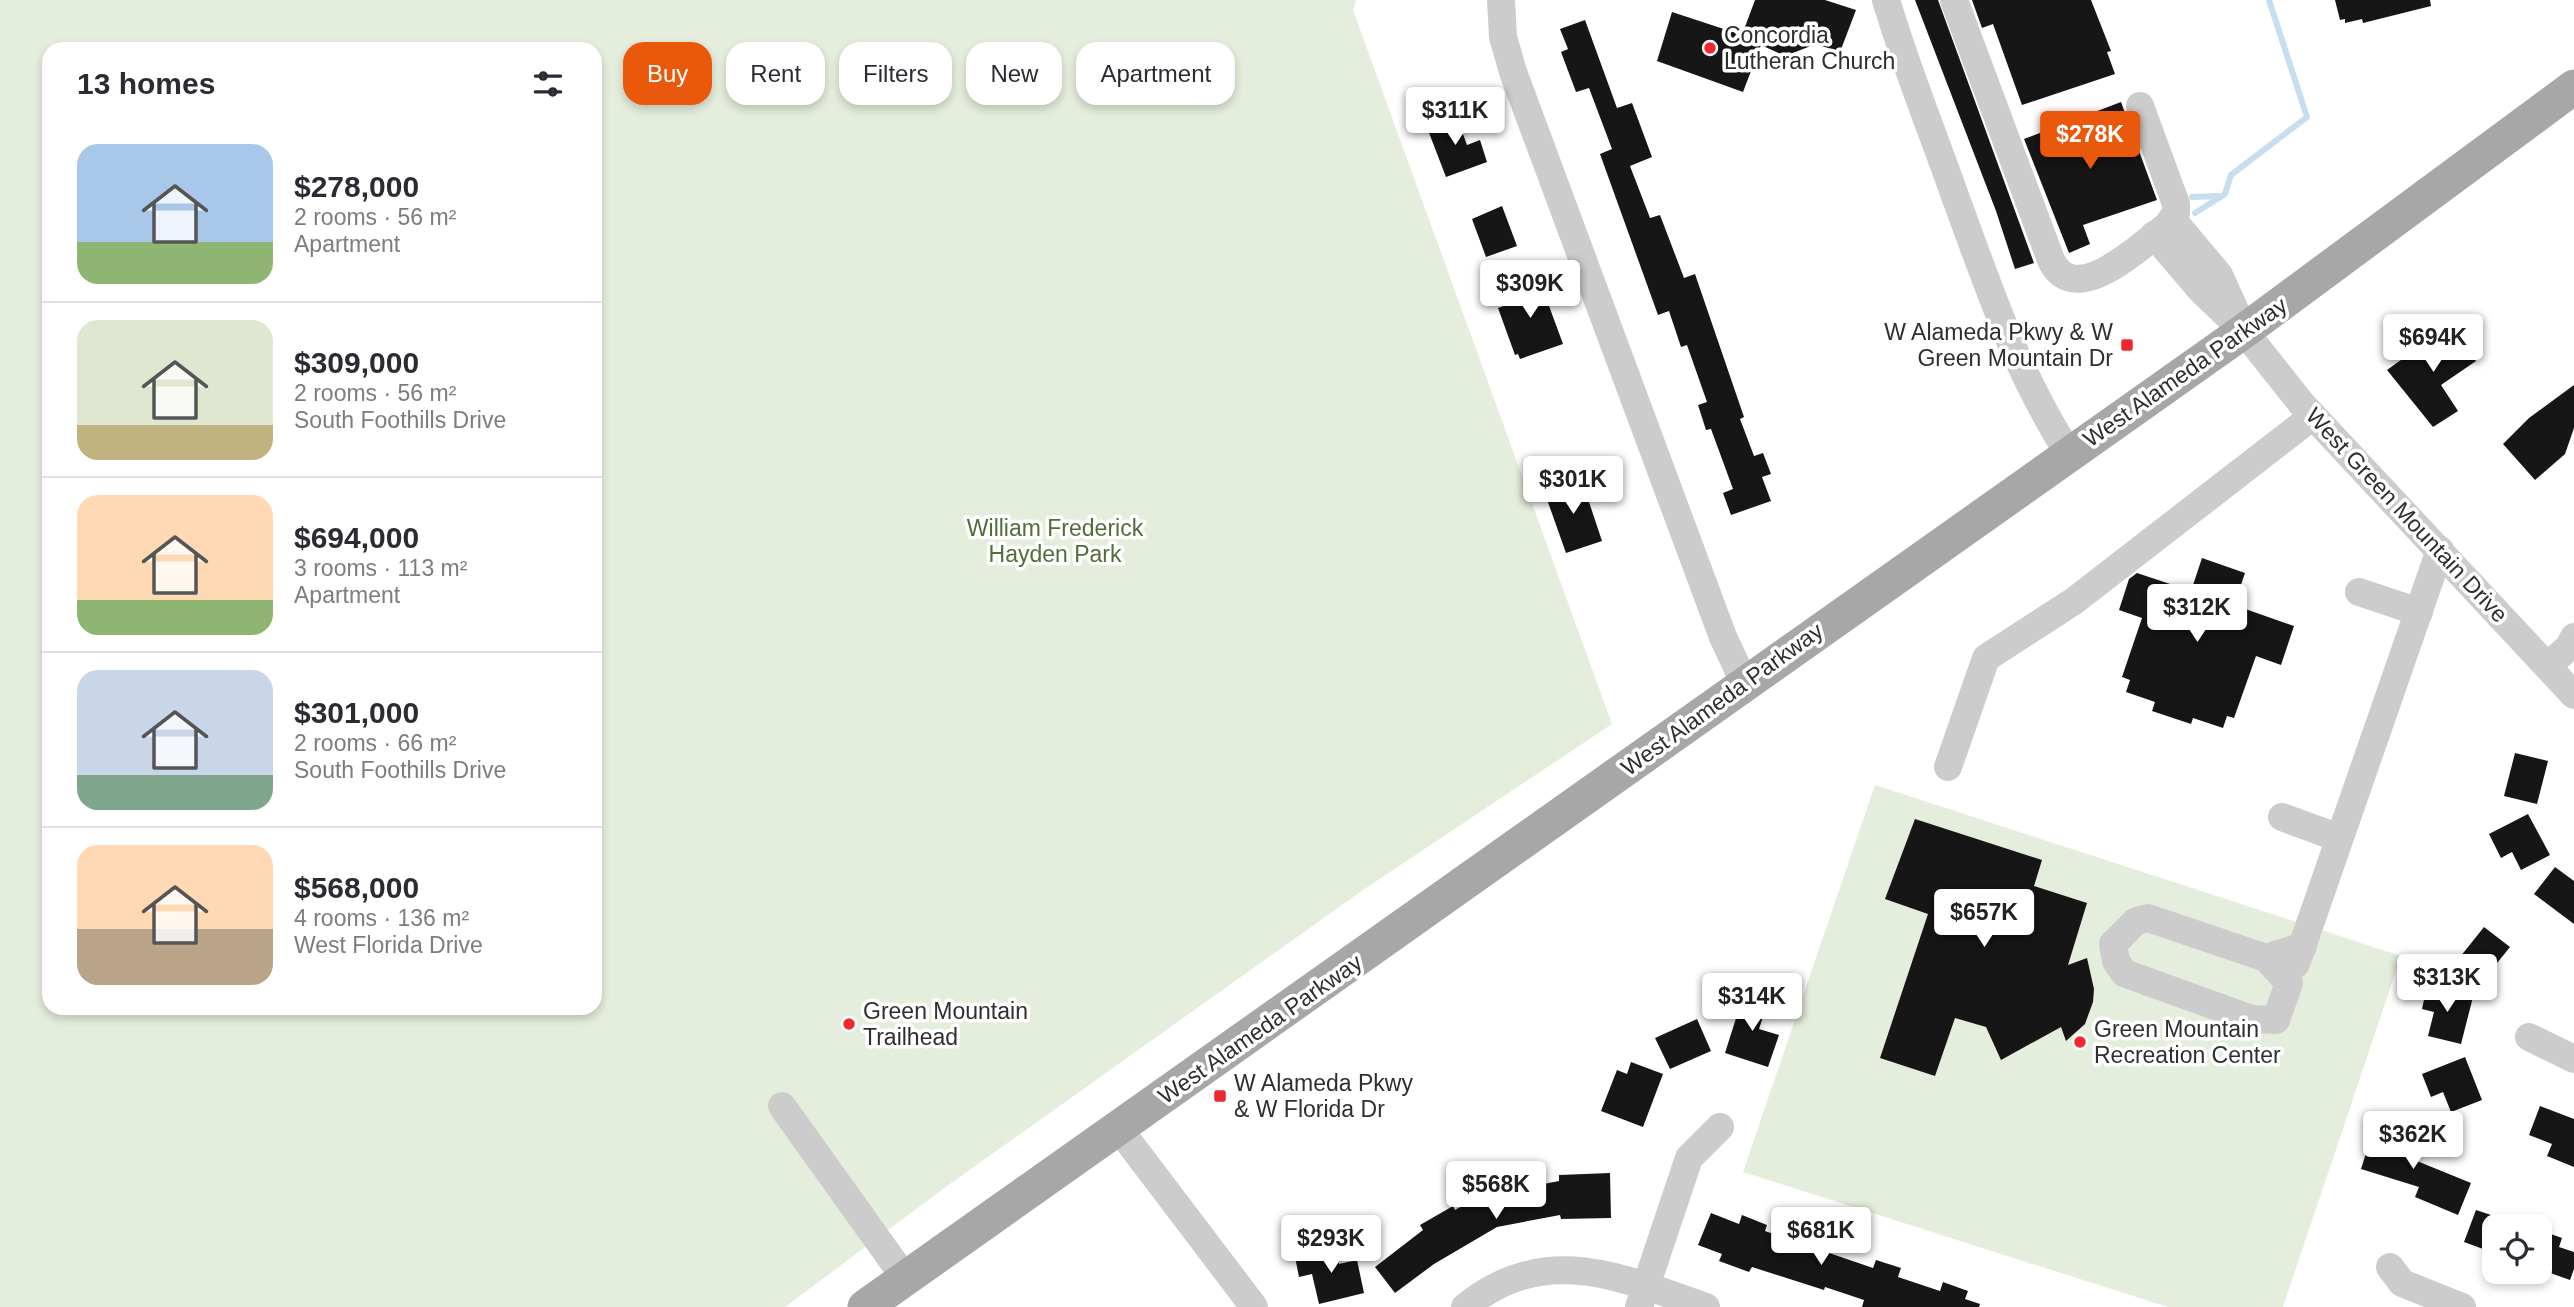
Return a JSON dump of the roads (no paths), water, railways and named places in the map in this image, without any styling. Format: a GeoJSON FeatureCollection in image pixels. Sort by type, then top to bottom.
{"type":"FeatureCollection","features":[{"type":"Feature","properties":{"kind":"main road","name":"West Alameda Parkway"},"geometry":{"type":"LineString","coordinates":[[865,1307],[1119,1129],[1744,682],[2244,331],[2574,87]]}},
{"type":"Feature","properties":{"kind":"street"},"geometry":{"type":"LineString","coordinates":[[1501,0],[1503,37],[1513,72],[1723,637],[1744,682]]}},
{"type":"Feature","properties":{"kind":"street"},"geometry":{"type":"LineString","coordinates":[[1886,0],[1908,74],[2015,357],[2038,405],[2069,454]]}},
{"type":"Feature","properties":{"kind":"street"},"geometry":{"type":"LineString","coordinates":[[1954,0],[2057,270],[2070,277],[2092,278],[2163,227],[2176,204],[2140,106]]}},
{"type":"Feature","properties":{"kind":"street","name":"West Green Mountain Drive"},"geometry":{"type":"LineString","coordinates":[[2163,227],[2200,289],[2244,331],[2313,416],[2574,695]]}},
{"type":"Feature","properties":{"kind":"street"},"geometry":{"type":"LineString","coordinates":[[1948,767],[1986,658],[2074,601],[2313,416]]}},
{"type":"Feature","properties":{"kind":"street"},"geometry":{"type":"LineString","coordinates":[[2289,983],[2266,958],[2148,918],[2136,921],[2113,944],[2116,961],[2124,973],[2251,1019],[2276,1020],[2304,946],[2440,550]]}},
{"type":"Feature","properties":{"kind":"street"},"geometry":{"type":"LineString","coordinates":[[2359,592],[2418,612]]}},
{"type":"Feature","properties":{"kind":"street"},"geometry":{"type":"LineString","coordinates":[[2548,666],[2569,647],[2574,637]]}},
{"type":"Feature","properties":{"kind":"street"},"geometry":{"type":"LineString","coordinates":[[2282,817],[2339,838]]}},
{"type":"Feature","properties":{"kind":"street"},"geometry":{"type":"LineString","coordinates":[[2266,958],[2304,946]]}},
{"type":"Feature","properties":{"kind":"street"},"geometry":{"type":"LineString","coordinates":[[2529,1037],[2574,1059]]}},
{"type":"Feature","properties":{"kind":"street"},"geometry":{"type":"LineString","coordinates":[[782,1106],[905,1278]]}},
{"type":"Feature","properties":{"kind":"street"},"geometry":{"type":"LineString","coordinates":[[1643,1296],[1689,1158],[1720,1127]]}},
{"type":"Feature","properties":{"kind":"street"},"geometry":{"type":"LineString","coordinates":[[1119,1129],[1254,1307]]}},
{"type":"Feature","properties":{"kind":"street"},"geometry":{"type":"LineString","coordinates":[[2390,1267],[2402,1283],[2462,1307]]}},
{"type":"Feature","properties":{"kind":"street"},"geometry":{"type":"LineString","coordinates":[[1465,1307],[1497,1286],[1542,1271],[1586,1270],[1643,1296],[1706,1307]]}},
{"type":"Feature","properties":{"kind":"waterway"},"geometry":{"type":"LineString","coordinates":[[2195,213],[2225,194],[2231,175],[2307,117],[2269,0]]}},
{"type":"Feature","properties":{"kind":"waterway"},"geometry":{"type":"LineString","coordinates":[[2192,197],[2218,196]]}},
{"type":"Feature","properties":{"kind":"place","name":"Concordia Lutheran Church"},"geometry":{"type":"Point","coordinates":[1710,48]}},
{"type":"Feature","properties":{"kind":"place","name":"W Alameda Pkwy & W Green Mountain Dr"},"geometry":{"type":"Point","coordinates":[2127,345]}},
{"type":"Feature","properties":{"kind":"place","name":"Green Mountain Trailhead"},"geometry":{"type":"Point","coordinates":[849,1024]}},
{"type":"Feature","properties":{"kind":"place","name":"Green Mountain Recreation Center"},"geometry":{"type":"Point","coordinates":[2080,1042]}},
{"type":"Feature","properties":{"kind":"place","name":"W Alameda Pkwy & W Florida Dr"},"geometry":{"type":"Point","coordinates":[1220,1096]}},
{"type":"Feature","properties":{"kind":"park label","name":"William Frederick Hayden Park"},"geometry":{"type":"Point","coordinates":[1055,541]}}]}
